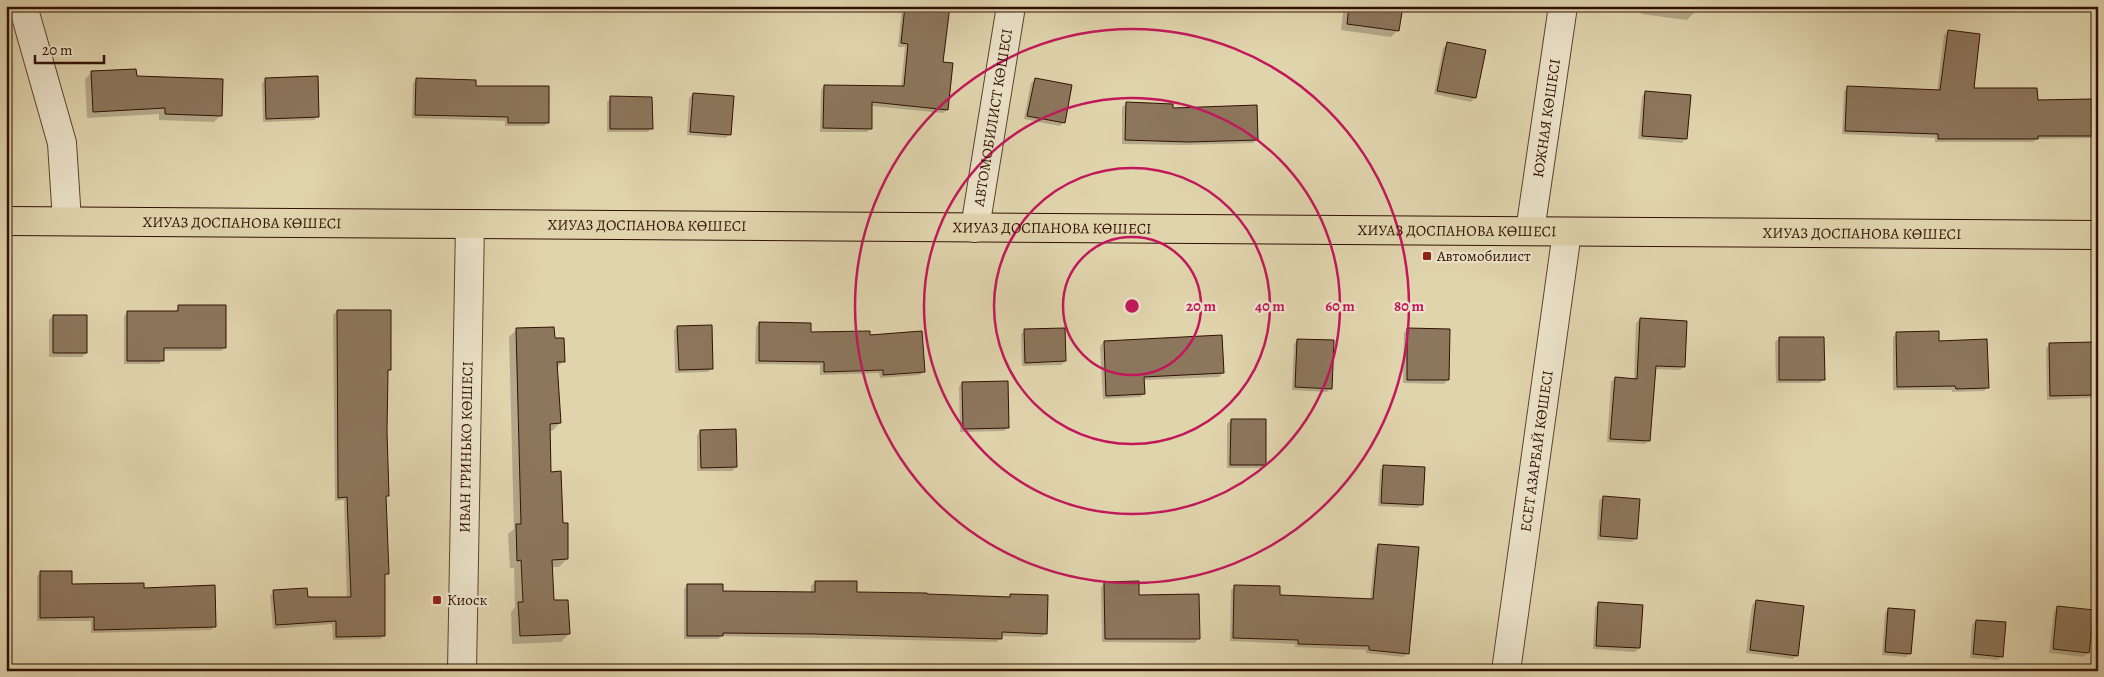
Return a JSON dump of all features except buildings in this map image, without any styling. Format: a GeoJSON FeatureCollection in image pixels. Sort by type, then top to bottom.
{"type":"FeatureCollection","features":[{"type":"Feature","properties":{"kind":"main road","name":"ХИУАЗ ДОСПАНОВА КӨШЕСІ"},"geometry":{"type":"LineString","coordinates":[[6,221],[2098,235]]}},
{"type":"Feature","properties":{"kind":"street"},"geometry":{"type":"LineString","coordinates":[[23,6],[62,142],[67,221]]}},
{"type":"Feature","properties":{"kind":"street","name":"АВТОМОБИЛИСТ КӨШЕСІ"},"geometry":{"type":"LineString","coordinates":[[975,228],[1011,6]]}},
{"type":"Feature","properties":{"kind":"street","name":"ЮЖНАЯ КӨШЕСІ"},"geometry":{"type":"LineString","coordinates":[[1530,232],[1563,6]]}},
{"type":"Feature","properties":{"kind":"street","name":"ИВАН ГРИНЬКО КӨШЕСІ"},"geometry":{"type":"LineString","coordinates":[[462,671],[470,224]]}},
{"type":"Feature","properties":{"kind":"street","name":"ЕСЕТ АЗАРБАЙ КӨШЕСІ"},"geometry":{"type":"LineString","coordinates":[[1506,671],[1567,232]]}},
{"type":"Feature","properties":{"kind":"place","name":"Автомобилист"},"geometry":{"type":"Point","coordinates":[1427,256]}},
{"type":"Feature","properties":{"kind":"place","name":"Киоск"},"geometry":{"type":"Point","coordinates":[437,600]}}]}
